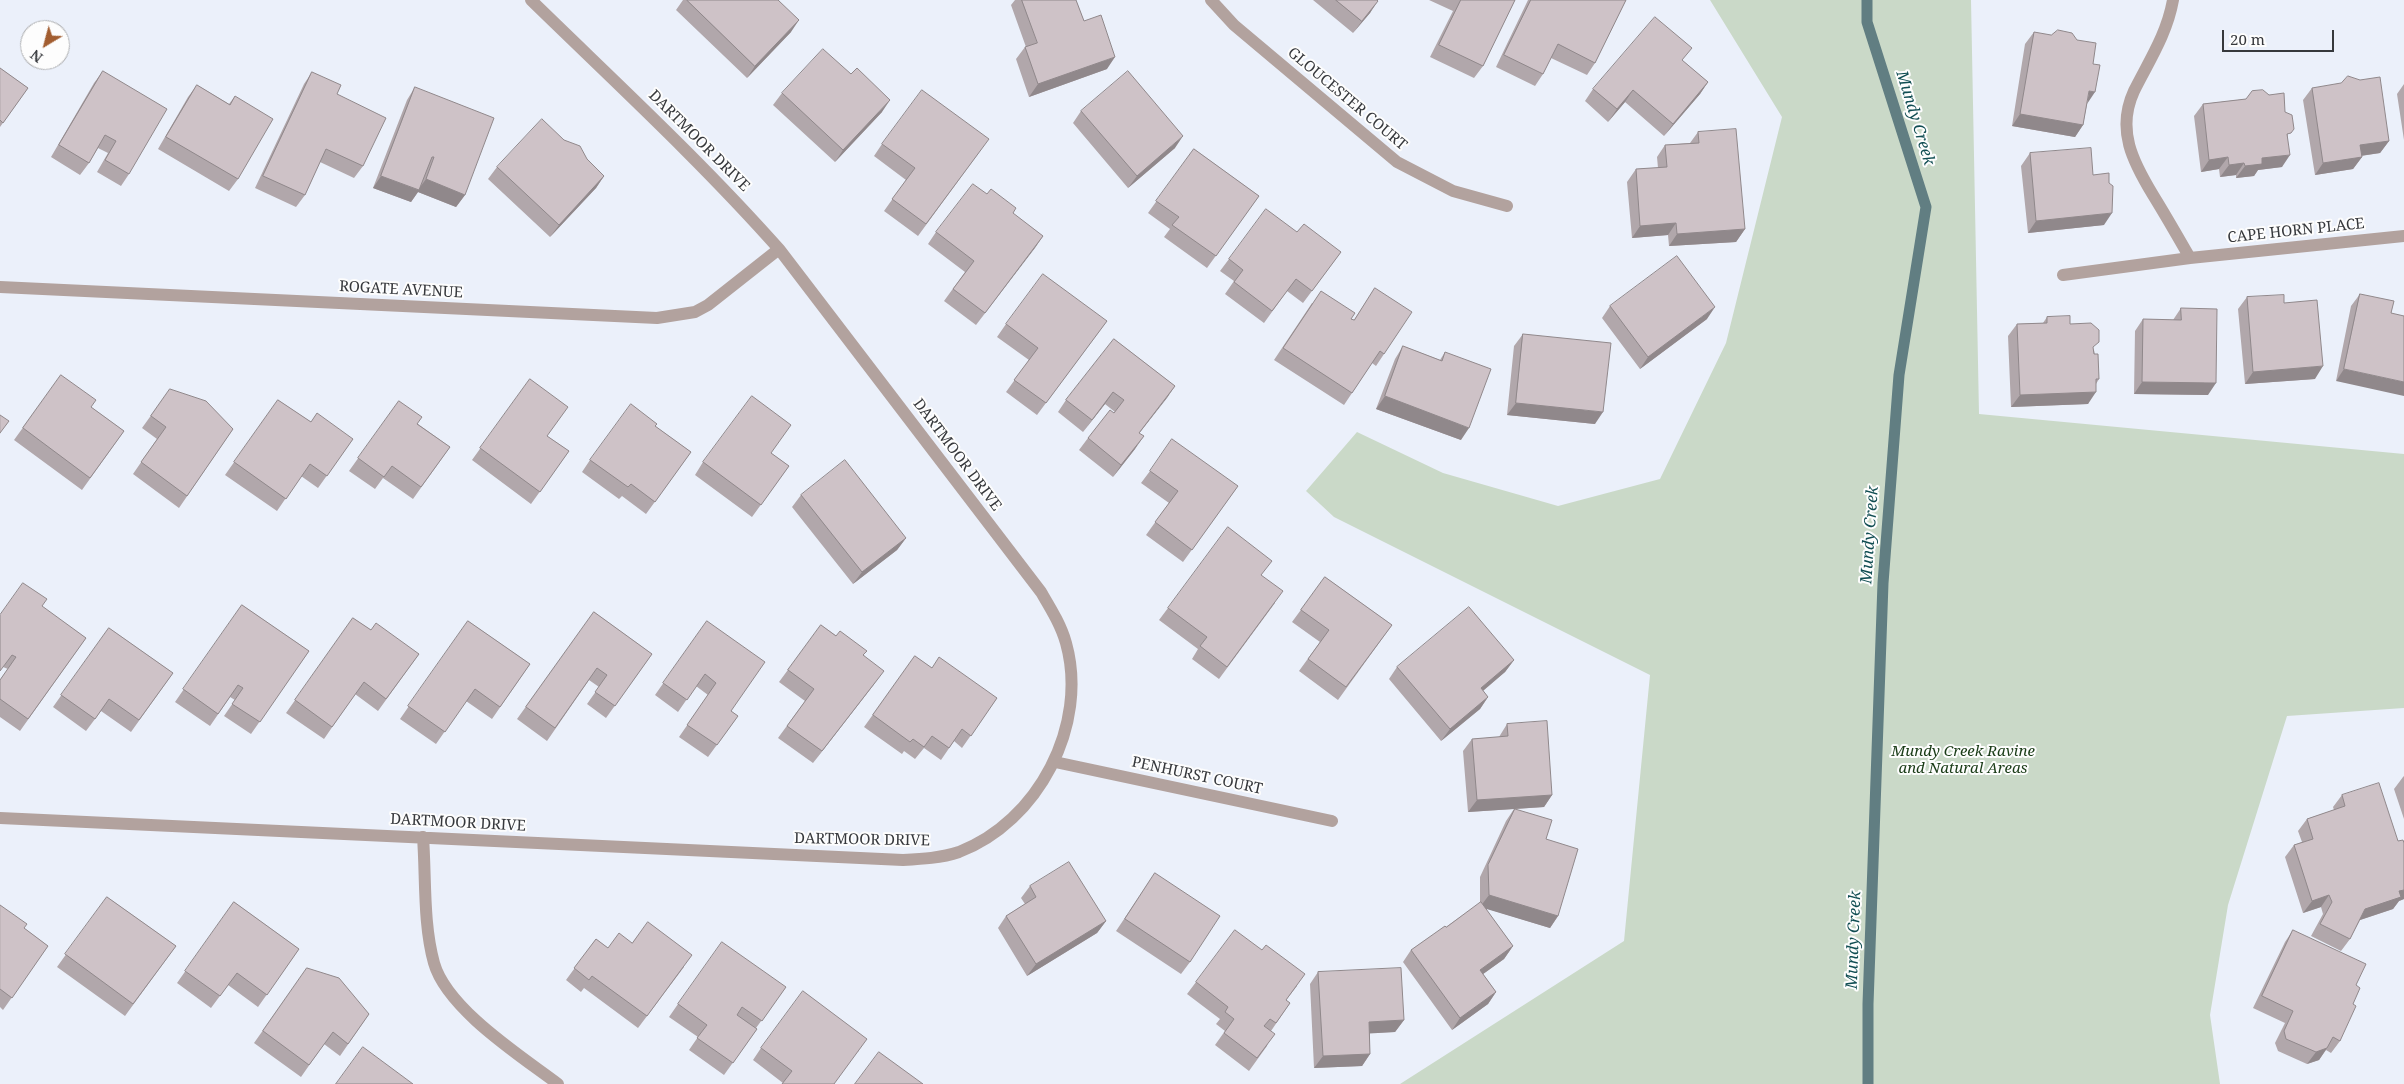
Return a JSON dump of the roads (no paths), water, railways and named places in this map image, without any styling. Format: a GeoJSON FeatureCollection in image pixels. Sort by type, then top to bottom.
{"type":"FeatureCollection","features":[{"type":"Feature","properties":{"kind":"street","name":"DARTMOOR DRIVE"},"geometry":{"type":"LineString","coordinates":[[0,818],[903,860],[933,859],[960,851],[1002,826],[1042,786],[1055,762],[1068,722],[1070,668],[1066,644],[1057,620],[1041,592],[779,249],[738,203],[676,139],[531,0]]}},
{"type":"Feature","properties":{"kind":"street","name":"GLOUCESTER COURT"},"geometry":{"type":"LineString","coordinates":[[1211,0],[1234,25],[1397,162],[1453,191],[1507,206]]}},
{"type":"Feature","properties":{"kind":"street"},"geometry":{"type":"LineString","coordinates":[[2173,0],[2162,40],[2129,104],[2126,130],[2129,147],[2137,168],[2190,258]]}},
{"type":"Feature","properties":{"kind":"street","name":"CAPE HORN PLACE"},"geometry":{"type":"LineString","coordinates":[[2063,275],[2190,258],[2404,236]]}},
{"type":"Feature","properties":{"kind":"street","name":"ROGATE AVENUE"},"geometry":{"type":"LineString","coordinates":[[0,287],[657,318],[695,312],[708,305],[779,249]]}},
{"type":"Feature","properties":{"kind":"street","name":"PENHURST COURT"},"geometry":{"type":"LineString","coordinates":[[1055,762],[1332,821]]}},
{"type":"Feature","properties":{"kind":"street"},"geometry":{"type":"LineString","coordinates":[[423,837],[430,942],[435,965],[447,990],[491,1033],[558,1084]]}},
{"type":"Feature","properties":{"kind":"waterway","name":"Mundy Creek"},"geometry":{"type":"LineString","coordinates":[[1867,0],[1867,22],[1926,207],[1899,375],[1883,583],[1868,1004],[1868,1084]]}},
{"type":"Feature","properties":{"kind":"park label","name":"Mundy Creek Ravine and Natural Areas"},"geometry":{"type":"Point","coordinates":[1963,760]}}]}
